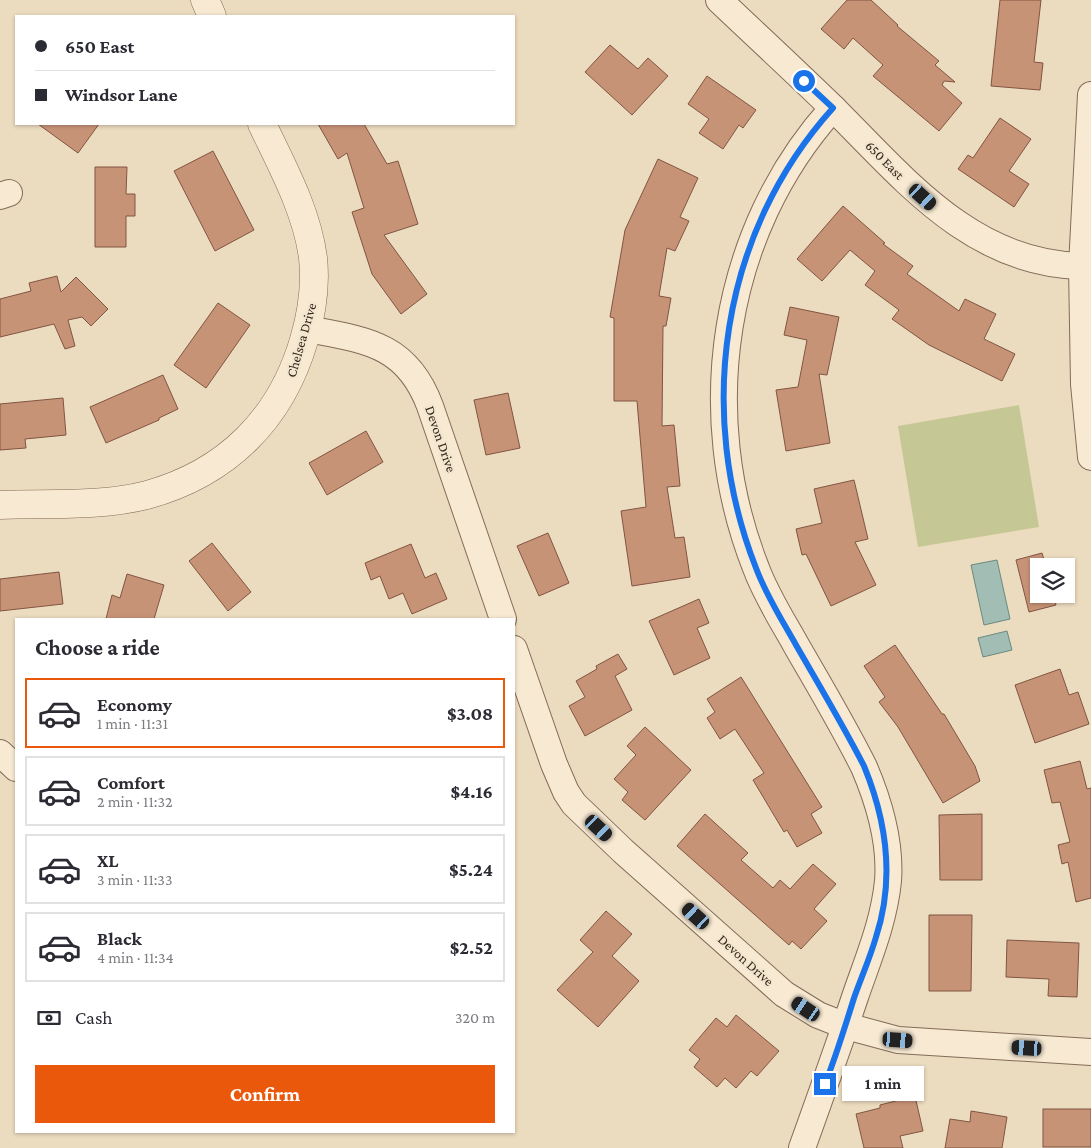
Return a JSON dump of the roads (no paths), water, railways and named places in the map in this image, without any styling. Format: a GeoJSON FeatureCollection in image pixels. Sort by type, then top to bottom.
{"type":"FeatureCollection","features":[{"type":"Feature","properties":{"kind":"street"},"geometry":{"type":"LineString","coordinates":[[205,0],[212,15]]}},
{"type":"Feature","properties":{"kind":"street","name":"650 East"},"geometry":{"type":"LineString","coordinates":[[719,0],[833,108],[902,178],[960,227],[987,242],[1028,259],[1057,266],[1082,266]]}},
{"type":"Feature","properties":{"kind":"street"},"geometry":{"type":"LineString","coordinates":[[1091,95],[1082,266],[1084,384],[1091,457]]}},
{"type":"Feature","properties":{"kind":"street"},"geometry":{"type":"LineString","coordinates":[[802,1148],[877,936],[884,908],[888,879],[887,851],[883,822],[876,794],[864,766],[771,601],[756,570],[735,505],[728,467],[723,425],[724,382],[733,304],[744,263],[758,224],[776,187],[795,155],[833,108]]}},
{"type":"Feature","properties":{"kind":"street","name":"Chelsea Drive"},"geometry":{"type":"LineString","coordinates":[[0,505],[121,500],[169,488],[190,479],[232,452],[259,427],[273,409],[297,366],[308,329],[314,298],[315,277],[309,238],[299,206],[262,125]]}},
{"type":"Feature","properties":{"kind":"street","name":"Devon Drive"},"geometry":{"type":"LineString","coordinates":[[308,329],[345,336],[383,348],[395,355],[416,376],[430,406],[503,618]]}},
{"type":"Feature","properties":{"kind":"street","name":"Devon Drive"},"geometry":{"type":"LineString","coordinates":[[515,652],[554,764],[566,792],[574,804],[784,994],[806,1009],[846,1026],[898,1040],[1091,1052]]}},
{"type":"Feature","properties":{"kind":"street"},"geometry":{"type":"LineString","coordinates":[[0,753],[15,767]]}},
{"type":"Feature","properties":{"kind":"water"},"geometry":{"type":"Polygon","coordinates":[[[997,560],[1010,619],[984,625],[971,565],[997,560]]]}},
{"type":"Feature","properties":{"kind":"water"},"geometry":{"type":"Polygon","coordinates":[[[1007,631],[1012,650],[983,657],[978,638],[1007,631]]]}}]}
